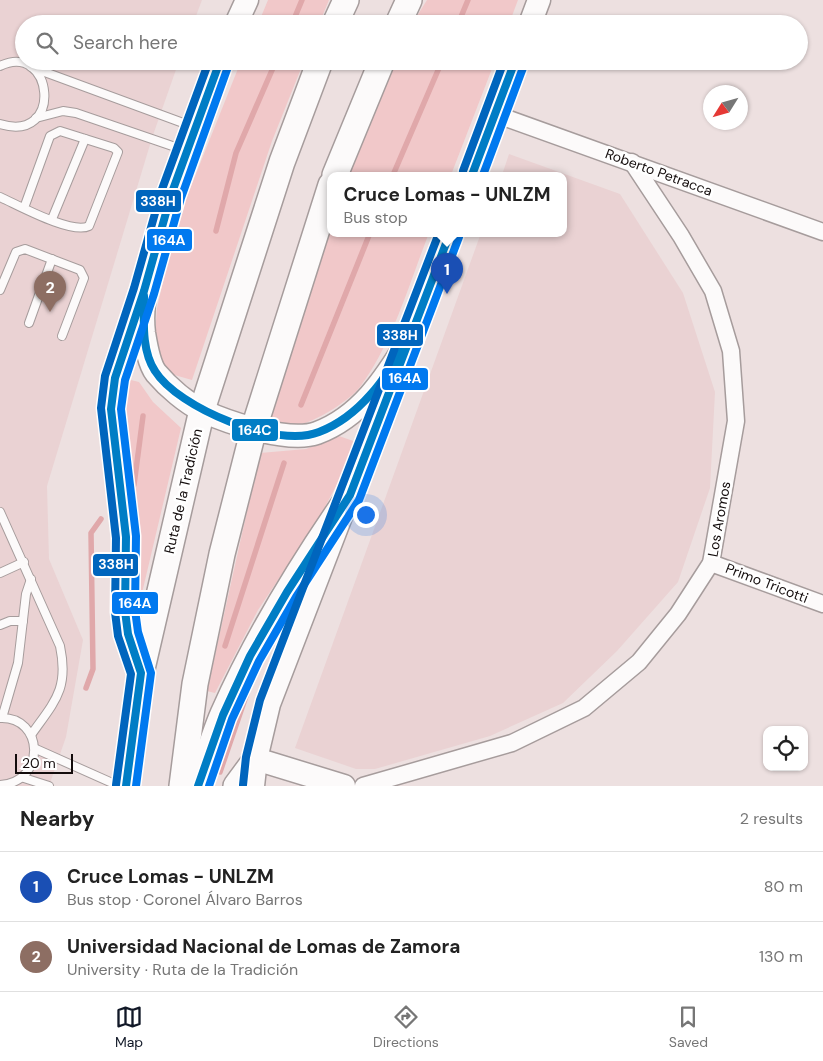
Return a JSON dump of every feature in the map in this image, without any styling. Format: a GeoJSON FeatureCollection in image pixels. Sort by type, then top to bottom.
{"type":"FeatureCollection","features":[{"type":"Feature","properties":{"kind":"main road"},"geometry":{"type":"LineString","coordinates":[[240,15],[247,0]]}},
{"type":"Feature","properties":{"kind":"main road"},"geometry":{"type":"LineString","coordinates":[[339,15],[346,0]]}},
{"type":"Feature","properties":{"kind":"main road"},"geometry":{"type":"LineString","coordinates":[[533,15],[539,0]]}},
{"type":"Feature","properties":{"kind":"main road"},"geometry":{"type":"LineString","coordinates":[[141,673],[128,634],[125,611],[126,537],[111,409],[115,378],[144,291],[171,195],[217,70]]}},
{"type":"Feature","properties":{"kind":"main road","name":"Ruta de la Tradición"},"geometry":{"type":"LineString","coordinates":[[126,786],[141,673],[202,410],[282,162],[317,70]]}},
{"type":"Feature","properties":{"kind":"main road"},"geometry":{"type":"LineString","coordinates":[[336,172],[378,70]]}},
{"type":"Feature","properties":{"kind":"main road"},"geometry":{"type":"LineString","coordinates":[[473,172],[512,70]]}},
{"type":"Feature","properties":{"kind":"main road"},"geometry":{"type":"LineString","coordinates":[[182,786],[195,684],[222,554],[254,428],[327,199]]}},
{"type":"Feature","properties":{"kind":"main road"},"geometry":{"type":"LineString","coordinates":[[253,786],[256,759],[269,704],[448,237]]}},
{"type":"Feature","properties":{"kind":"main road"},"geometry":{"type":"LineString","coordinates":[[144,291],[144,331],[155,371],[175,391],[202,410],[254,428],[293,436],[316,434],[349,416],[376,391],[408,341]]}},
{"type":"Feature","properties":{"kind":"main road"},"geometry":{"type":"LineString","coordinates":[[198,786],[223,715],[250,656],[287,592],[350,495]]}},
{"type":"Feature","properties":{"kind":"main road"},"geometry":{"type":"LineString","coordinates":[[236,786],[256,759]]}},
{"type":"Feature","properties":{"kind":"main road"},"geometry":{"type":"LineString","coordinates":[[256,759],[344,786]]}},
{"type":"Feature","properties":{"kind":"street","name":"Roberto Petracca"},"geometry":{"type":"LineString","coordinates":[[495,114],[823,232]]}},
{"type":"Feature","properties":{"kind":"street","name":"Los Aromos"},"geometry":{"type":"LineString","coordinates":[[363,786],[512,743],[584,708],[639,662],[678,614],[711,562],[736,421],[731,351],[713,291],[681,236],[632,162]]}},
{"type":"Feature","properties":{"kind":"street","name":"Primo Tricotti"},"geometry":{"type":"LineString","coordinates":[[711,562],[823,604]]}},
{"type":"Feature","properties":{"kind":"lane"},"geometry":{"type":"LineString","coordinates":[[2,63],[15,62]]}},
{"type":"Feature","properties":{"kind":"lane"},"geometry":{"type":"LineString","coordinates":[[34,70],[39,74],[45,87],[46,98],[43,109],[36,118]]}},
{"type":"Feature","properties":{"kind":"lane"},"geometry":{"type":"LineString","coordinates":[[38,70],[196,127]]}},
{"type":"Feature","properties":{"kind":"lane"},"geometry":{"type":"LineString","coordinates":[[0,132],[17,127],[36,118],[63,112],[76,113],[187,151]]}},
{"type":"Feature","properties":{"kind":"lane"},"geometry":{"type":"LineString","coordinates":[[0,124],[17,127]]}},
{"type":"Feature","properties":{"kind":"lane"},"geometry":{"type":"LineString","coordinates":[[0,197],[24,208],[73,228],[84,229],[89,226],[118,152],[114,148],[60,131],[50,136],[24,208]]}},
{"type":"Feature","properties":{"kind":"lane"},"geometry":{"type":"LineString","coordinates":[[52,219],[85,139]]}},
{"type":"Feature","properties":{"kind":"lane"},"geometry":{"type":"LineString","coordinates":[[0,290],[16,252],[24,249],[80,270],[84,278],[62,336]]}},
{"type":"Feature","properties":{"kind":"lane"},"geometry":{"type":"LineString","coordinates":[[29,323],[52,259]]}},
{"type":"Feature","properties":{"kind":"lane"},"geometry":{"type":"LineString","coordinates":[[1,518],[24,562],[60,646],[65,667],[59,692],[31,735]]}},
{"type":"Feature","properties":{"kind":"lane"},"geometry":{"type":"LineString","coordinates":[[0,573],[24,562]]}},
{"type":"Feature","properties":{"kind":"lane"},"geometry":{"type":"LineString","coordinates":[[1,785],[13,784],[24,778],[32,764],[36,749],[31,735],[18,722],[10,718],[1,717],[18,663],[26,594],[31,579]]}},
{"type":"Feature","properties":{"kind":"lane"},"geometry":{"type":"LineString","coordinates":[[0,625],[10,621],[23,621]]}},
{"type":"Feature","properties":{"kind":"lane"},"geometry":{"type":"LineString","coordinates":[[36,749],[119,786]]}},
{"type":"Feature","properties":{"kind":"lane"},"geometry":{"type":"LineString","coordinates":[[24,778],[49,786]]}},
{"type":"Feature","properties":{"kind":"shaded area"},"geometry":{"type":"Polygon","coordinates":[[[0,0],[202,0],[196,15],[15,15],[15,70],[176,70],[152,138],[47,486],[49,559],[83,640],[66,737],[49,786],[0,786],[0,0]]]}},
{"type":"Feature","properties":{"kind":"shaded area"},"geometry":{"type":"Polygon","coordinates":[[[268,0],[329,0],[323,15],[262,15],[268,0]]]}},
{"type":"Feature","properties":{"kind":"shaded area"},"geometry":{"type":"Polygon","coordinates":[[[427,0],[518,0],[512,15],[418,15],[427,0]]]}},
{"type":"Feature","properties":{"kind":"shaded area"},"geometry":{"type":"Polygon","coordinates":[[[237,70],[300,70],[272,141],[192,380],[164,372],[155,335],[157,308],[176,224],[237,70]]]}},
{"type":"Feature","properties":{"kind":"shaded area"},"geometry":{"type":"Polygon","coordinates":[[[392,70],[492,70],[452,172],[350,172],[392,70]]]}},
{"type":"Feature","properties":{"kind":"shaded area"},"geometry":{"type":"Polygon","coordinates":[[[509,154],[559,172],[503,172],[509,154]]]}},
{"type":"Feature","properties":{"kind":"shaded area"},"geometry":{"type":"Polygon","coordinates":[[[567,175],[620,194],[683,293],[715,392],[710,488],[678,582],[617,651],[563,703],[490,736],[375,769],[356,769],[295,748],[480,237],[567,237],[567,175]]]}},
{"type":"Feature","properties":{"kind":"shaded area"},"geometry":{"type":"Polygon","coordinates":[[[327,234],[327,237],[428,237],[391,332],[372,370],[360,387],[325,414],[309,422],[289,426],[268,423],[327,234]]]}},
{"type":"Feature","properties":{"kind":"shaded area"},"geometry":{"type":"Polygon","coordinates":[[[123,378],[139,382],[153,402],[181,428],[138,610],[133,609],[117,413],[123,378]]]}},
{"type":"Feature","properties":{"kind":"shaded area"},"geometry":{"type":"Polygon","coordinates":[[[339,436],[359,443],[318,520],[258,610],[215,693],[207,691],[260,453],[306,449],[339,436]]]}},
{"type":"Feature","properties":{"kind":"waterway"},"geometry":{"type":"LineString","coordinates":[[296,15],[302,0]]}},
{"type":"Feature","properties":{"kind":"waterway"},"geometry":{"type":"LineString","coordinates":[[462,15],[468,0]]}},
{"type":"Feature","properties":{"kind":"waterway"},"geometry":{"type":"LineString","coordinates":[[216,231],[236,153],[272,70]]}},
{"type":"Feature","properties":{"kind":"waterway"},"geometry":{"type":"LineString","coordinates":[[394,172],[438,70]]}},
{"type":"Feature","properties":{"kind":"waterway"},"geometry":{"type":"LineString","coordinates":[[301,405],[368,237]]}},
{"type":"Feature","properties":{"kind":"waterway"},"geometry":{"type":"LineString","coordinates":[[134,485],[143,416]]}},
{"type":"Feature","properties":{"kind":"waterway"},"geometry":{"type":"LineString","coordinates":[[225,646],[284,463]]}},
{"type":"Feature","properties":{"kind":"waterway"},"geometry":{"type":"LineString","coordinates":[[86,688],[93,669],[91,533],[101,519]]}},
{"type":"Feature","properties":{"kind":"waterway"},"geometry":{"type":"LineString","coordinates":[[220,772],[247,693]]}},
{"type":"Feature","properties":{"kind":"transit line","name":"338H"},"geometry":{"type":"LineString","coordinates":[[116,785],[131,674],[118,636],[115,612],[116,538],[101,408],[105,376],[134,288],[161,192],[206,70]]}},
{"type":"Feature","properties":{"kind":"transit line","name":"164C"},"geometry":{"type":"LineString","coordinates":[[126,786],[141,673],[128,634],[125,611],[126,537],[111,409],[115,378],[144,291],[171,195],[217,70]]}},
{"type":"Feature","properties":{"kind":"transit line","name":"164A"},"geometry":{"type":"LineString","coordinates":[[136,786],[151,673],[138,632],[135,610],[136,536],[121,409],[125,380],[154,294],[181,198],[227,70]]}},
{"type":"Feature","properties":{"kind":"transit line","name":"338H"},"geometry":{"type":"LineString","coordinates":[[463,171],[501,70]]}},
{"type":"Feature","properties":{"kind":"transit line","name":"164C"},"geometry":{"type":"LineString","coordinates":[[473,172],[512,70]]}},
{"type":"Feature","properties":{"kind":"transit line","name":"164A"},"geometry":{"type":"LineString","coordinates":[[484,172],[522,70]]}},
{"type":"Feature","properties":{"kind":"transit line","name":"338H"},"geometry":{"type":"LineString","coordinates":[[243,785],[246,757],[260,700],[437,237]]}},
{"type":"Feature","properties":{"kind":"transit line","name":"164C"},"geometry":{"type":"LineString","coordinates":[[198,786],[223,715],[250,656],[287,592],[350,495],[448,237]]}},
{"type":"Feature","properties":{"kind":"transit line","name":"164A"},"geometry":{"type":"LineString","coordinates":[[209,786],[232,719],[259,661],[296,597],[359,500],[459,237]]}},
{"type":"Feature","properties":{"kind":"transit line","name":"164C"},"geometry":{"type":"LineString","coordinates":[[144,296],[144,334],[147,354],[155,371],[167,385],[184,399],[230,422],[279,435],[301,436],[319,432],[348,416],[371,394],[391,368],[408,341]]}},
{"type":"Feature","properties":{"kind":"place","name":"Cruce Lomas - UNLZM"},"geometry":{"type":"Point","coordinates":[447,294]}},
{"type":"Feature","properties":{"kind":"place","name":"Universidad Nacional de Lomas de Zamora"},"geometry":{"type":"Point","coordinates":[50,312]}}]}
